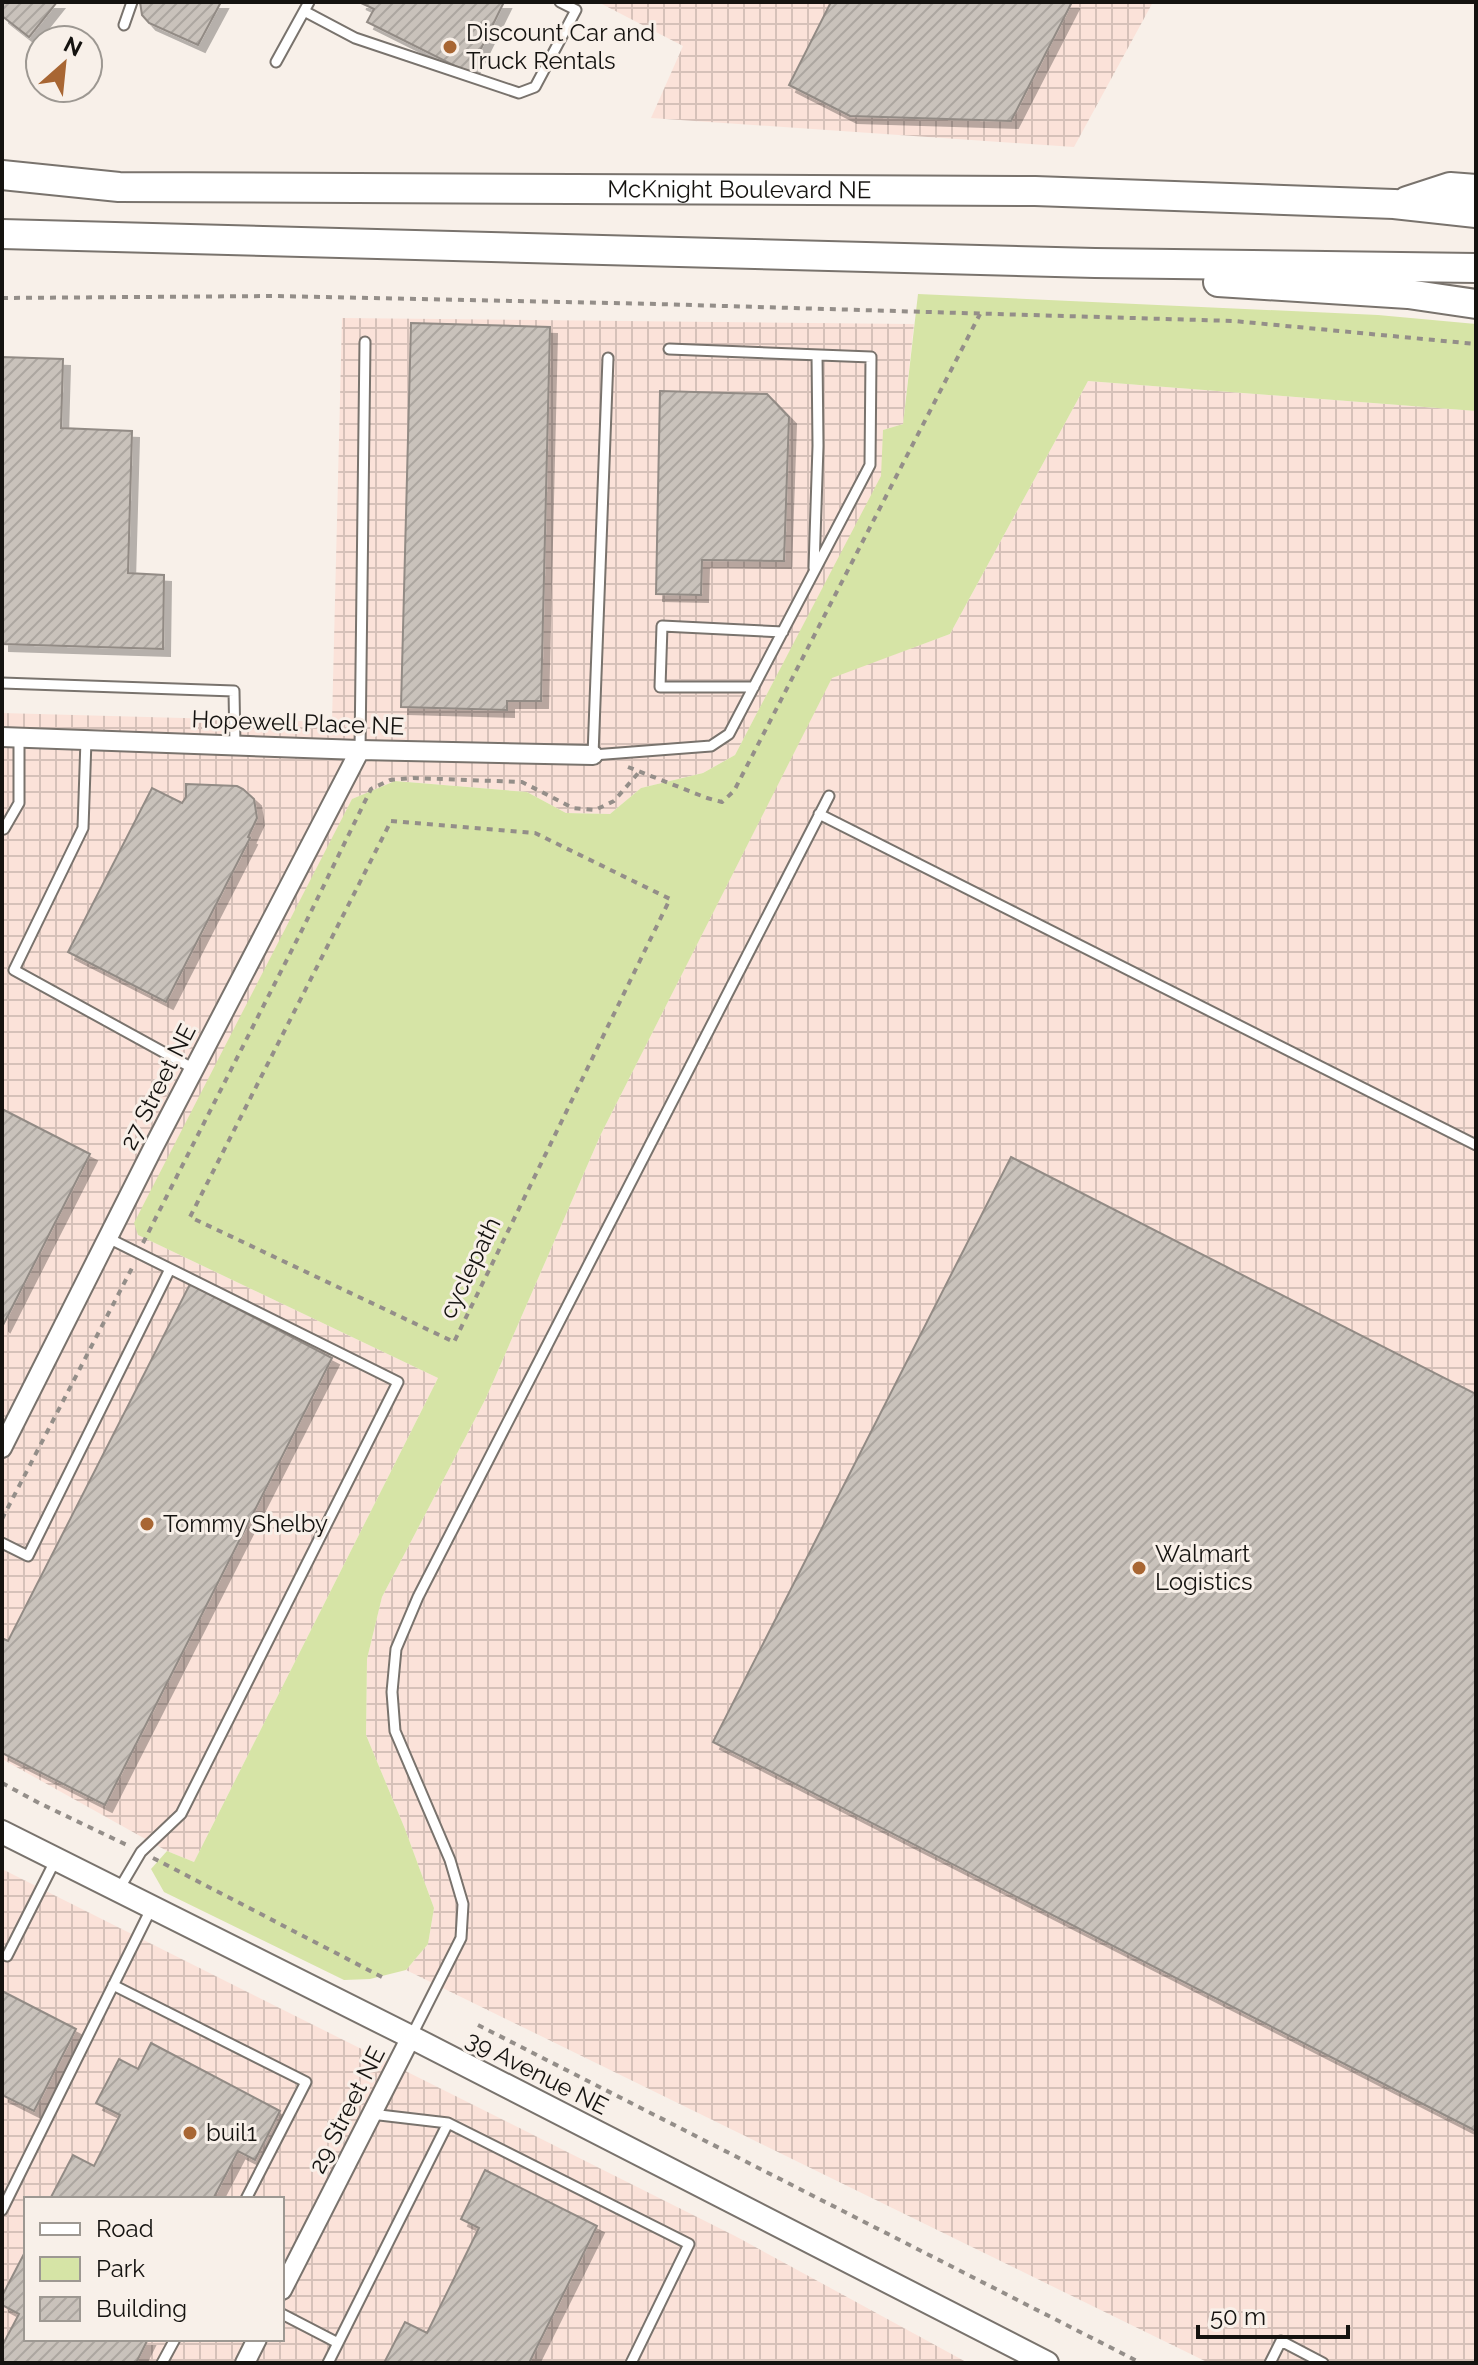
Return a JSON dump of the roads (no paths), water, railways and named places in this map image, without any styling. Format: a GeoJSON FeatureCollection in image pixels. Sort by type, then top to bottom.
{"type":"FeatureCollection","features":[{"type":"Feature","properties":{"kind":"main road","name":"McKnight Boulevard NE"},"geometry":{"type":"LineString","coordinates":[[2,175],[119,187],[1035,191],[1394,204],[1476,213]]}},
{"type":"Feature","properties":{"kind":"main road"},"geometry":{"type":"LineString","coordinates":[[1394,204],[1450,187],[1476,189]]}},
{"type":"Feature","properties":{"kind":"main road"},"geometry":{"type":"LineString","coordinates":[[2,234],[1095,263],[1476,268]]}},
{"type":"Feature","properties":{"kind":"main road"},"geometry":{"type":"LineString","coordinates":[[1095,263],[1145,278],[1408,294],[1476,304]]}},
{"type":"Feature","properties":{"kind":"street","name":"Hopewell Place NE"},"geometry":{"type":"LineString","coordinates":[[10,737],[593,755]]}},
{"type":"Feature","properties":{"kind":"street","name":"27 Street NE"},"geometry":{"type":"LineString","coordinates":[[3,1441],[360,750]]}},
{"type":"Feature","properties":{"kind":"street","name":"39 Avenue NE"},"geometry":{"type":"LineString","coordinates":[[2,1832],[411,2037],[1047,2363]]}},
{"type":"Feature","properties":{"kind":"street","name":"29 Street NE"},"geometry":{"type":"LineString","coordinates":[[284,2286],[411,2037]]}},
{"type":"Feature","properties":{"kind":"street"},"geometry":{"type":"LineString","coordinates":[[245,2363],[256,2341]]}},
{"type":"Feature","properties":{"kind":"lane"},"geometry":{"type":"LineString","coordinates":[[124,25],[132,2]]}},
{"type":"Feature","properties":{"kind":"lane"},"geometry":{"type":"LineString","coordinates":[[276,62],[306,7],[355,38],[519,93],[535,87],[576,10],[560,2]]}},
{"type":"Feature","properties":{"kind":"lane"},"geometry":{"type":"LineString","coordinates":[[360,750],[365,342]]}},
{"type":"Feature","properties":{"kind":"lane"},"geometry":{"type":"LineString","coordinates":[[608,358],[593,755],[711,746],[729,734],[870,465],[871,357],[669,349]]}},
{"type":"Feature","properties":{"kind":"lane"},"geometry":{"type":"LineString","coordinates":[[814,572],[817,355]]}},
{"type":"Feature","properties":{"kind":"lane"},"geometry":{"type":"LineString","coordinates":[[754,687],[660,687],[662,626],[783,632]]}},
{"type":"Feature","properties":{"kind":"lane"},"geometry":{"type":"LineString","coordinates":[[2,683],[234,691],[235,745]]}},
{"type":"Feature","properties":{"kind":"lane"},"geometry":{"type":"LineString","coordinates":[[2,828],[19,803],[10,737]]}},
{"type":"Feature","properties":{"kind":"lane"},"geometry":{"type":"LineString","coordinates":[[86,740],[83,828],[14,970],[194,1069]]}},
{"type":"Feature","properties":{"kind":"lane"},"geometry":{"type":"LineString","coordinates":[[411,2037],[461,1938],[463,1904],[450,1860],[395,1731],[392,1692],[396,1649],[418,1597],[829,796]]}},
{"type":"Feature","properties":{"kind":"lane"},"geometry":{"type":"LineString","coordinates":[[819,814],[1476,1145]]}},
{"type":"Feature","properties":{"kind":"lane"},"geometry":{"type":"LineString","coordinates":[[108,1238],[398,1382],[181,1814],[141,1852],[118,1891]]}},
{"type":"Feature","properties":{"kind":"lane"},"geometry":{"type":"LineString","coordinates":[[2,1543],[28,1556],[170,1269]]}},
{"type":"Feature","properties":{"kind":"lane"},"geometry":{"type":"LineString","coordinates":[[7,1956],[56,1859]]}},
{"type":"Feature","properties":{"kind":"lane"},"geometry":{"type":"LineString","coordinates":[[2,2210],[151,1908]]}},
{"type":"Feature","properties":{"kind":"lane"},"geometry":{"type":"LineString","coordinates":[[113,1985],[306,2082],[247,2197]]}},
{"type":"Feature","properties":{"kind":"lane"},"geometry":{"type":"LineString","coordinates":[[371,2114],[448,2123],[689,2244],[631,2363]]}},
{"type":"Feature","properties":{"kind":"lane"},"geometry":{"type":"LineString","coordinates":[[328,2363],[448,2123]]}},
{"type":"Feature","properties":{"kind":"lane"},"geometry":{"type":"LineString","coordinates":[[284,2315],[338,2343]]}},
{"type":"Feature","properties":{"kind":"lane"},"geometry":{"type":"LineString","coordinates":[[162,2363],[174,2341]]}},
{"type":"Feature","properties":{"kind":"lane"},"geometry":{"type":"LineString","coordinates":[[1270,2363],[1281,2341],[1323,2363]]}},
{"type":"Feature","properties":{"kind":"place","name":"Discount Car and Truck Rentals"},"geometry":{"type":"Point","coordinates":[450,47]}},
{"type":"Feature","properties":{"kind":"place","name":"Tommy Shelby"},"geometry":{"type":"Point","coordinates":[147,1524]}},
{"type":"Feature","properties":{"kind":"place","name":"Walmart Logistics"},"geometry":{"type":"Point","coordinates":[1139,1568]}},
{"type":"Feature","properties":{"kind":"place","name":"buil1"},"geometry":{"type":"Point","coordinates":[190,2133]}}]}
